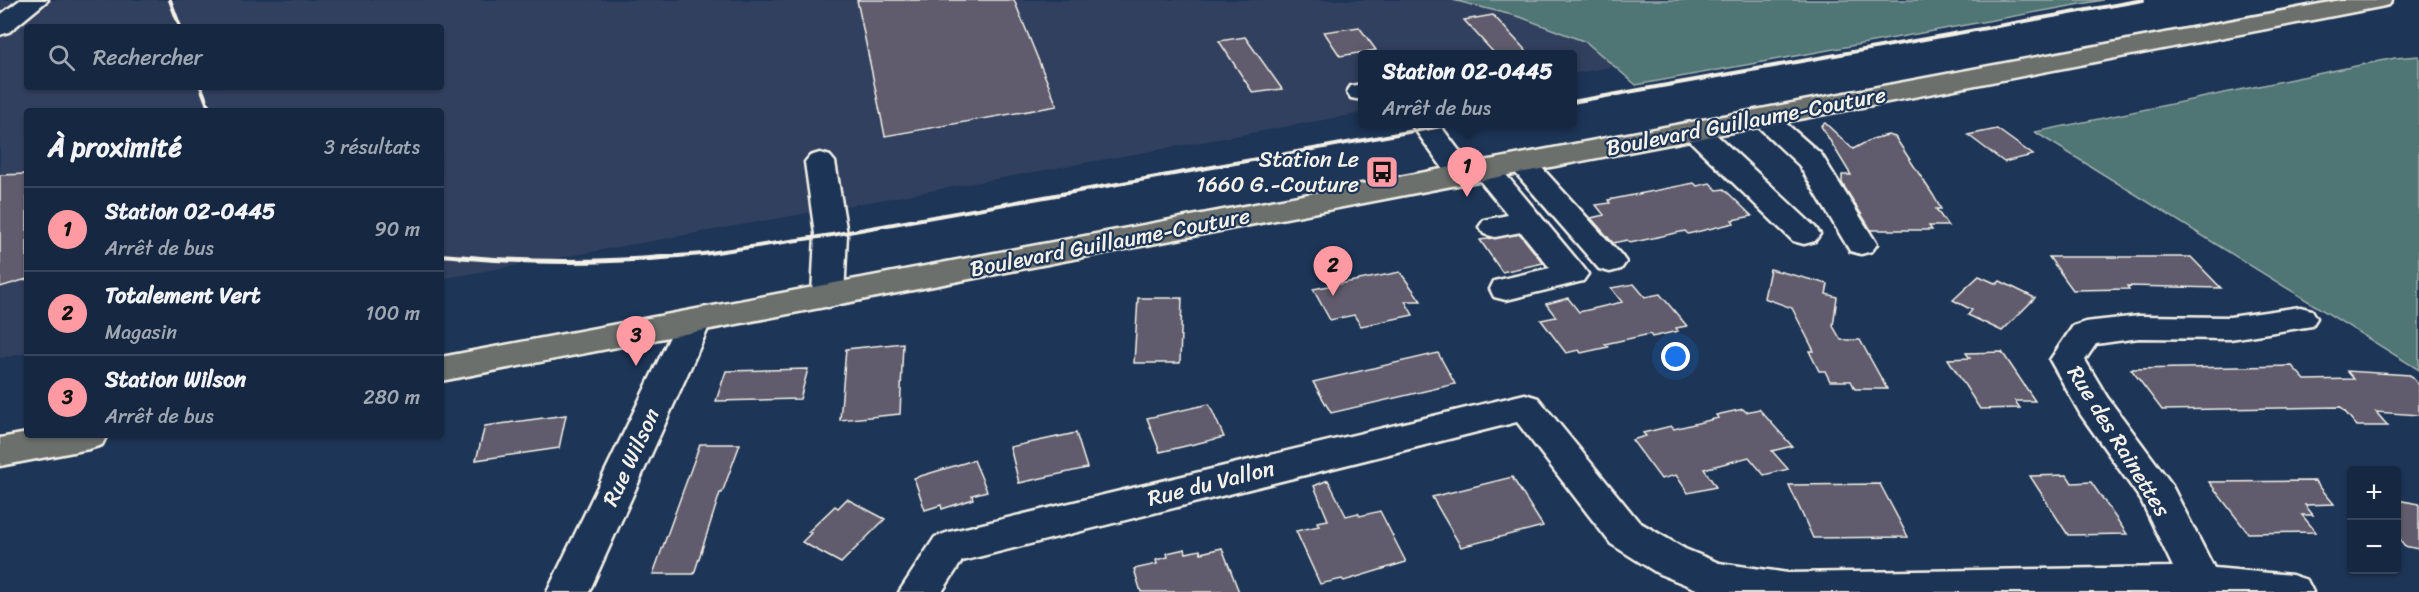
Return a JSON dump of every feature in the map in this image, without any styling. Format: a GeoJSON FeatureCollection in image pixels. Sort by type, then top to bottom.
{"type":"FeatureCollection","features":[{"type":"Feature","properties":{"kind":"main road","name":"Boulevard Guillaume-Couture"},"geometry":{"type":"LineString","coordinates":[[444,368],[2380,0]]}},
{"type":"Feature","properties":{"kind":"main road"},"geometry":{"type":"LineString","coordinates":[[0,452],[73,438]]}},
{"type":"Feature","properties":{"kind":"street"},"geometry":{"type":"LineString","coordinates":[[0,27],[36,0]]}},
{"type":"Feature","properties":{"kind":"street"},"geometry":{"type":"LineString","coordinates":[[1763,118],[1811,160],[1861,244]]}},
{"type":"Feature","properties":{"kind":"street"},"geometry":{"type":"LineString","coordinates":[[1430,128],[1475,173],[1529,221],[1572,274],[1506,289]]}},
{"type":"Feature","properties":{"kind":"street"},"geometry":{"type":"LineString","coordinates":[[1696,131],[1804,234]]}},
{"type":"Feature","properties":{"kind":"street"},"geometry":{"type":"LineString","coordinates":[[820,162],[831,234],[828,296]]}},
{"type":"Feature","properties":{"kind":"street"},"geometry":{"type":"LineString","coordinates":[[1523,164],[1610,262]]}},
{"type":"Feature","properties":{"kind":"street"},"geometry":{"type":"LineString","coordinates":[[1495,227],[1529,221]]}},
{"type":"Feature","properties":{"kind":"street","name":"Rue des Rainettes"},"geometry":{"type":"LineString","coordinates":[[2203,587],[2156,492],[2094,406],[2067,360],[2085,334],[2139,327],[2230,328],[2300,318]]}},
{"type":"Feature","properties":{"kind":"street","name":"Rue Wilson"},"geometry":{"type":"LineString","coordinates":[[568,592],[694,322]]}},
{"type":"Feature","properties":{"kind":"street","name":"Rue du Vallon"},"geometry":{"type":"LineString","coordinates":[[921,592],[949,548],[1525,407],[1625,532],[1671,561],[1715,579],[1788,590],[2203,587]]}},
{"type":"Feature","properties":{"kind":"street"},"geometry":{"type":"LineString","coordinates":[[2203,587],[2292,592]]}},
{"type":"Feature","properties":{"kind":"shaded area"},"geometry":{"type":"Polygon","coordinates":[[[0,0],[1457,0],[1502,12],[1586,42],[1616,66],[1577,73],[1577,50],[1358,50],[1358,114],[444,278],[444,108],[24,108],[24,354],[0,358],[0,0]]]}},
{"type":"Feature","properties":{"kind":"green space"},"geometry":{"type":"Polygon","coordinates":[[[1453,0],[2103,0],[1636,85],[1586,42],[1520,17],[1453,0]]]}},
{"type":"Feature","properties":{"kind":"green space"},"geometry":{"type":"Polygon","coordinates":[[[2419,56],[2419,370],[2035,132],[2395,58],[2419,56]]]}},
{"type":"Feature","properties":{"kind":"building"},"geometry":{"type":"Polygon","coordinates":[[[857,0],[1014,0],[1057,106],[885,136],[857,0]]]}},
{"type":"Feature","properties":{"kind":"building"},"geometry":{"type":"Polygon","coordinates":[[[1493,15],[1525,50],[1491,50],[1464,20],[1493,15]]]}},
{"type":"Feature","properties":{"kind":"building"},"geometry":{"type":"Polygon","coordinates":[[[1359,27],[1376,50],[1358,50],[1358,53],[1340,56],[1324,32],[1359,27]]]}},
{"type":"Feature","properties":{"kind":"building"},"geometry":{"type":"Polygon","coordinates":[[[1245,37],[1282,89],[1253,93],[1219,41],[1245,37]]]}},
{"type":"Feature","properties":{"kind":"building"},"geometry":{"type":"Polygon","coordinates":[[[1825,123],[1853,149],[1872,139],[1888,135],[1895,137],[1933,195],[1941,209],[1936,209],[1948,226],[1929,226],[1932,230],[1871,230],[1842,183],[1842,175],[1851,175],[1821,126],[1825,123]]]}},
{"type":"Feature","properties":{"kind":"building"},"geometry":{"type":"Polygon","coordinates":[[[1997,129],[2033,155],[2004,162],[1968,135],[1997,129]]]}},
{"type":"Feature","properties":{"kind":"building"},"geometry":{"type":"Polygon","coordinates":[[[24,174],[24,280],[0,287],[0,175],[24,174]]]}},
{"type":"Feature","properties":{"kind":"building"},"geometry":{"type":"Polygon","coordinates":[[[1694,183],[1697,186],[1710,183],[1717,190],[1724,189],[1752,216],[1732,220],[1734,223],[1688,234],[1685,231],[1630,243],[1627,240],[1613,243],[1591,218],[1604,215],[1596,205],[1610,203],[1608,200],[1694,183]]]}},
{"type":"Feature","properties":{"kind":"building"},"geometry":{"type":"Polygon","coordinates":[[[1520,234],[1543,263],[1502,272],[1480,240],[1520,234]]]}},
{"type":"Feature","properties":{"kind":"building"},"geometry":{"type":"Polygon","coordinates":[[[2049,257],[2191,257],[2221,288],[2127,286],[2129,289],[2073,290],[2049,257]]]}},
{"type":"Feature","properties":{"kind":"building"},"geometry":{"type":"Polygon","coordinates":[[[1770,269],[1828,284],[1826,294],[1837,297],[1833,326],[1841,340],[1860,340],[1887,389],[1855,389],[1851,381],[1830,381],[1825,371],[1819,371],[1809,351],[1814,351],[1792,308],[1764,298],[1770,269]]]}},
{"type":"Feature","properties":{"kind":"building"},"geometry":{"type":"Polygon","coordinates":[[[1400,272],[1421,301],[1405,301],[1413,315],[1361,326],[1354,315],[1330,320],[1313,289],[1400,272]]]}},
{"type":"Feature","properties":{"kind":"building"},"geometry":{"type":"Polygon","coordinates":[[[1979,276],[1997,284],[2000,281],[2035,298],[2002,331],[1968,315],[1972,310],[1953,300],[1979,276]]]}},
{"type":"Feature","properties":{"kind":"building"},"geometry":{"type":"Polygon","coordinates":[[[1634,284],[1645,297],[1660,294],[1687,326],[1676,328],[1678,331],[1652,337],[1650,334],[1605,344],[1608,347],[1581,353],[1579,350],[1566,353],[1541,320],[1556,317],[1546,304],[1568,298],[1579,312],[1622,302],[1611,288],[1634,284]]]}},
{"type":"Feature","properties":{"kind":"building"},"geometry":{"type":"Polygon","coordinates":[[[1138,298],[1182,298],[1180,363],[1134,363],[1138,298]]]}},
{"type":"Feature","properties":{"kind":"building"},"geometry":{"type":"Polygon","coordinates":[[[903,343],[900,414],[840,420],[846,349],[903,343]]]}},
{"type":"Feature","properties":{"kind":"building"},"geometry":{"type":"Polygon","coordinates":[[[2002,352],[2035,401],[2015,401],[2020,408],[1980,409],[1948,359],[1970,358],[1966,353],[2002,352]]]}},
{"type":"Feature","properties":{"kind":"building"},"geometry":{"type":"Polygon","coordinates":[[[1438,353],[1455,384],[1331,413],[1313,382],[1438,353]]]}},
{"type":"Feature","properties":{"kind":"building"},"geometry":{"type":"Polygon","coordinates":[[[2292,366],[2305,380],[2354,379],[2347,371],[2410,375],[2419,385],[2419,415],[2376,412],[2388,426],[2357,426],[2341,407],[2162,410],[2131,369],[2292,366]]]}},
{"type":"Feature","properties":{"kind":"building"},"geometry":{"type":"Polygon","coordinates":[[[808,369],[800,399],[716,401],[726,371],[808,369]]]}},
{"type":"Feature","properties":{"kind":"building"},"geometry":{"type":"Polygon","coordinates":[[[1209,404],[1224,437],[1160,452],[1147,418],[1209,404]]]}},
{"type":"Feature","properties":{"kind":"building"},"geometry":{"type":"Polygon","coordinates":[[[1743,409],[1746,412],[1759,409],[1792,446],[1772,451],[1788,469],[1764,475],[1749,457],[1704,469],[1716,487],[1688,493],[1676,475],[1661,479],[1632,440],[1646,436],[1643,433],[1671,426],[1674,429],[1743,409]]]}},
{"type":"Feature","properties":{"kind":"building"},"geometry":{"type":"Polygon","coordinates":[[[566,415],[559,448],[476,460],[485,426],[566,415]]]}},
{"type":"Feature","properties":{"kind":"building"},"geometry":{"type":"Polygon","coordinates":[[[1076,433],[1087,468],[1019,483],[1010,447],[1076,433]]]}},
{"type":"Feature","properties":{"kind":"building"},"geometry":{"type":"Polygon","coordinates":[[[700,444],[740,444],[722,493],[720,493],[694,574],[653,574],[700,444]]]}},
{"type":"Feature","properties":{"kind":"building"},"geometry":{"type":"Polygon","coordinates":[[[974,460],[987,491],[972,495],[973,499],[942,509],[941,505],[925,510],[914,478],[974,460]]]}},
{"type":"Feature","properties":{"kind":"building"},"geometry":{"type":"Polygon","coordinates":[[[2067,475],[2072,483],[2091,482],[2127,534],[2068,535],[2030,476],[2067,475]]]}},
{"type":"Feature","properties":{"kind":"building"},"geometry":{"type":"Polygon","coordinates":[[[1512,477],[1543,526],[1461,547],[1432,497],[1512,477]]]}},
{"type":"Feature","properties":{"kind":"building"},"geometry":{"type":"Polygon","coordinates":[[[1328,480],[1346,516],[1358,513],[1360,516],[1380,511],[1406,562],[1344,581],[1342,579],[1320,584],[1296,531],[1319,526],[1317,522],[1328,520],[1314,486],[1328,480]]]}},
{"type":"Feature","properties":{"kind":"building"},"geometry":{"type":"Polygon","coordinates":[[[2315,481],[2334,504],[2305,505],[2313,515],[2302,515],[2316,532],[2248,533],[2209,482],[2315,481]]]}},
{"type":"Feature","properties":{"kind":"building"},"geometry":{"type":"Polygon","coordinates":[[[1880,484],[1908,537],[1813,538],[1789,485],[1880,484]]]}},
{"type":"Feature","properties":{"kind":"building"},"geometry":{"type":"Polygon","coordinates":[[[847,499],[885,519],[841,563],[802,542],[811,533],[808,532],[835,506],[838,508],[847,499]]]}},
{"type":"Feature","properties":{"kind":"building"},"geometry":{"type":"Polygon","coordinates":[[[2401,501],[2419,504],[2419,549],[2404,546],[2401,541],[2401,501]]]}},
{"type":"Feature","properties":{"kind":"building"},"geometry":{"type":"Polygon","coordinates":[[[1222,548],[1239,592],[1141,592],[1134,569],[1157,564],[1156,560],[1168,557],[1167,553],[1185,549],[1186,553],[1200,550],[1201,553],[1222,548]]]}},
{"type":"Feature","properties":{"kind":"railway"},"geometry":{"type":"LineString","coordinates":[[170,0],[179,24]]}},
{"type":"Feature","properties":{"kind":"railway"},"geometry":{"type":"LineString","coordinates":[[1577,101],[2143,0]]}},
{"type":"Feature","properties":{"kind":"railway"},"geometry":{"type":"LineString","coordinates":[[202,90],[209,108]]}},
{"type":"Feature","properties":{"kind":"railway"},"geometry":{"type":"LineString","coordinates":[[656,258],[703,254],[832,235],[1431,128]]}},
{"type":"Feature","properties":{"kind":"railway"},"geometry":{"type":"LineString","coordinates":[[444,255],[477,258]]}},
{"type":"Feature","properties":{"kind":"railway"},"geometry":{"type":"LineString","coordinates":[[461,257],[477,258]]}},
{"type":"Feature","properties":{"kind":"railway"},"geometry":{"type":"LineString","coordinates":[[656,258],[669,257]]}},
{"type":"Feature","properties":{"kind":"railway"},"geometry":{"type":"LineString","coordinates":[[477,258],[565,262],[656,258]]}},
{"type":"Feature","properties":{"kind":"place","name":"Station Le 1660 G.-Couture"},"geometry":{"type":"Point","coordinates":[1382,172]}},
{"type":"Feature","properties":{"kind":"place","name":"Station 02-0445"},"geometry":{"type":"Point","coordinates":[1467,197]}},
{"type":"Feature","properties":{"kind":"place","name":"Totalement Vert"},"geometry":{"type":"Point","coordinates":[1333,296]}},
{"type":"Feature","properties":{"kind":"place","name":"Station Wilson"},"geometry":{"type":"Point","coordinates":[636,366]}}]}
